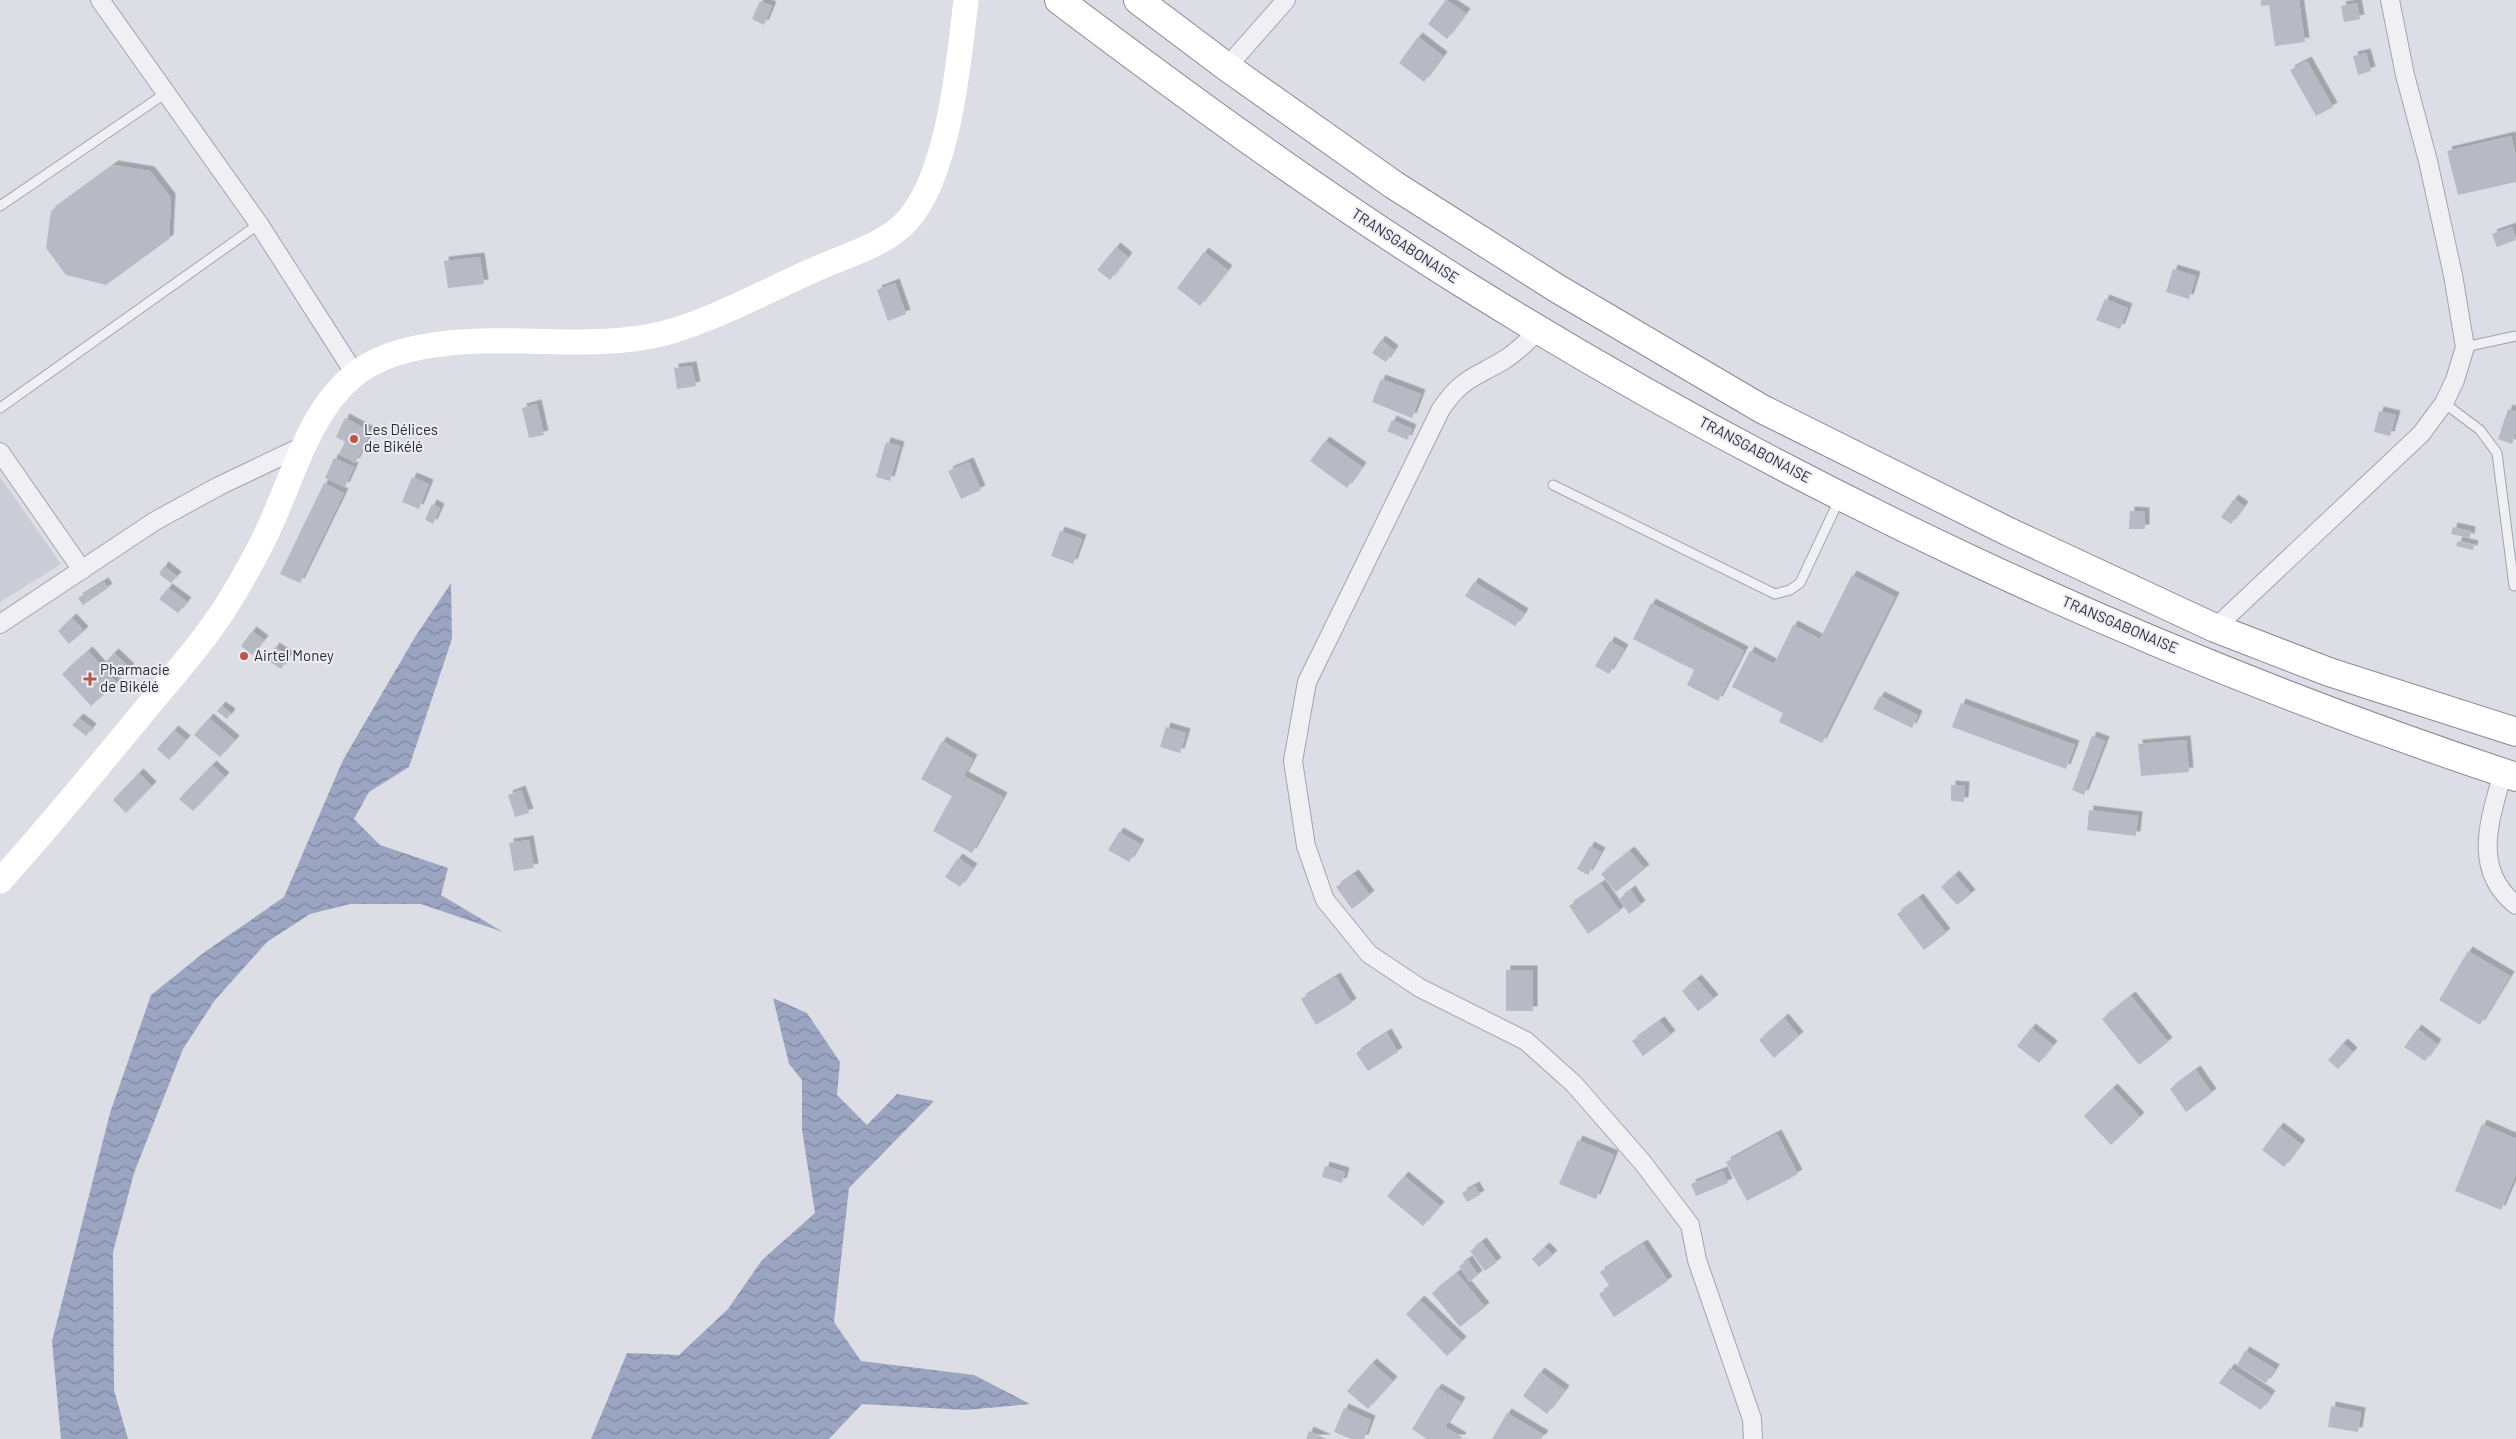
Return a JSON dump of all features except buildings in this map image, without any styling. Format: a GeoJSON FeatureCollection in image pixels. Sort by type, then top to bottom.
{"type":"FeatureCollection","features":[{"type":"Feature","properties":{"kind":"highway","name":"TRANSGABONAISE"},"geometry":{"type":"LineString","coordinates":[[1059,0],[1195,101],[1373,225],[1539,330],[1643,390],[1841,496],[1953,551],[2149,639],[2285,694],[2509,774]]}},
{"type":"Feature","properties":{"kind":"highway"},"geometry":{"type":"LineString","coordinates":[[1138,0],[1227,67],[1402,190],[1558,289],[1762,409],[2009,532],[2215,628],[2329,672],[2516,732]]}},
{"type":"Feature","properties":{"kind":"street"},"geometry":{"type":"LineString","coordinates":[[100,0],[259,224],[355,374]]}},
{"type":"Feature","properties":{"kind":"street"},"geometry":{"type":"LineString","coordinates":[[0,881],[45,832],[222,613],[250,569],[305,445],[325,406],[355,374],[376,361],[419,348],[488,340],[611,340],[641,338],[672,331],[752,299],[886,238],[907,221],[924,195],[936,162],[955,97],[966,0]]}},
{"type":"Feature","properties":{"kind":"street"},"geometry":{"type":"LineString","coordinates":[[1227,67],[1286,0]]}},
{"type":"Feature","properties":{"kind":"street"},"geometry":{"type":"LineString","coordinates":[[2215,628],[2421,434],[2444,403],[2455,380],[2465,347],[2453,275],[2428,161],[2403,67],[2390,0]]}},
{"type":"Feature","properties":{"kind":"street"},"geometry":{"type":"LineString","coordinates":[[1539,330],[1520,349],[1460,385],[1441,409],[1307,682],[1293,761],[1306,846],[1325,900],[1369,954],[1420,988],[1526,1041],[1574,1084],[1644,1164],[1690,1225],[1697,1260],[1752,1419],[1753,1439]]}},
{"type":"Feature","properties":{"kind":"street"},"geometry":{"type":"LineString","coordinates":[[0,624],[155,521],[220,486],[305,445]]}},
{"type":"Feature","properties":{"kind":"street"},"geometry":{"type":"LineString","coordinates":[[0,452],[82,570]]}},
{"type":"Feature","properties":{"kind":"street"},"geometry":{"type":"LineString","coordinates":[[2509,774],[2487,835],[2489,866],[2502,894],[2516,905]]}},
{"type":"Feature","properties":{"kind":"lane"},"geometry":{"type":"LineString","coordinates":[[0,206],[166,93]]}},
{"type":"Feature","properties":{"kind":"lane"},"geometry":{"type":"LineString","coordinates":[[0,408],[259,224]]}},
{"type":"Feature","properties":{"kind":"lane"},"geometry":{"type":"LineString","coordinates":[[2465,347],[2516,336]]}},
{"type":"Feature","properties":{"kind":"lane"},"geometry":{"type":"LineString","coordinates":[[2444,403],[2480,430],[2497,453],[2514,586]]}},
{"type":"Feature","properties":{"kind":"lane"},"geometry":{"type":"LineString","coordinates":[[1553,485],[1775,594],[1790,590],[1800,583],[1841,496]]}},
{"type":"Feature","properties":{"kind":"shaded area"},"geometry":{"type":"Polygon","coordinates":[[[0,477],[61,564],[0,602],[0,477]]]}},
{"type":"Feature","properties":{"kind":"water"},"geometry":{"type":"Polygon","coordinates":[[[451,583],[452,639],[409,767],[369,792],[354,819],[380,845],[448,868],[441,895],[503,932],[421,904],[350,904],[310,914],[267,942],[215,1000],[183,1049],[134,1173],[113,1252],[114,1390],[128,1439],[61,1439],[52,1341],[110,1113],[151,995],[206,951],[284,897],[343,760],[415,637],[451,583]]]}},
{"type":"Feature","properties":{"kind":"water"},"geometry":{"type":"Polygon","coordinates":[[[773,998],[807,1013],[840,1062],[837,1095],[867,1125],[897,1094],[934,1101],[849,1188],[834,1322],[861,1361],[974,1375],[1030,1404],[966,1410],[862,1404],[829,1439],[591,1439],[627,1353],[679,1355],[728,1309],[762,1260],[815,1213],[802,1130],[802,1080],[789,1064],[773,998]]]}},
{"type":"Feature","properties":{"kind":"place","name":"Les Délices de Bikélé"},"geometry":{"type":"Point","coordinates":[354,439]}},
{"type":"Feature","properties":{"kind":"place","name":"Airtel Money"},"geometry":{"type":"Point","coordinates":[244,656]}},
{"type":"Feature","properties":{"kind":"place","name":"Pharmacie de Bikélé"},"geometry":{"type":"Point","coordinates":[90,679]}}]}
